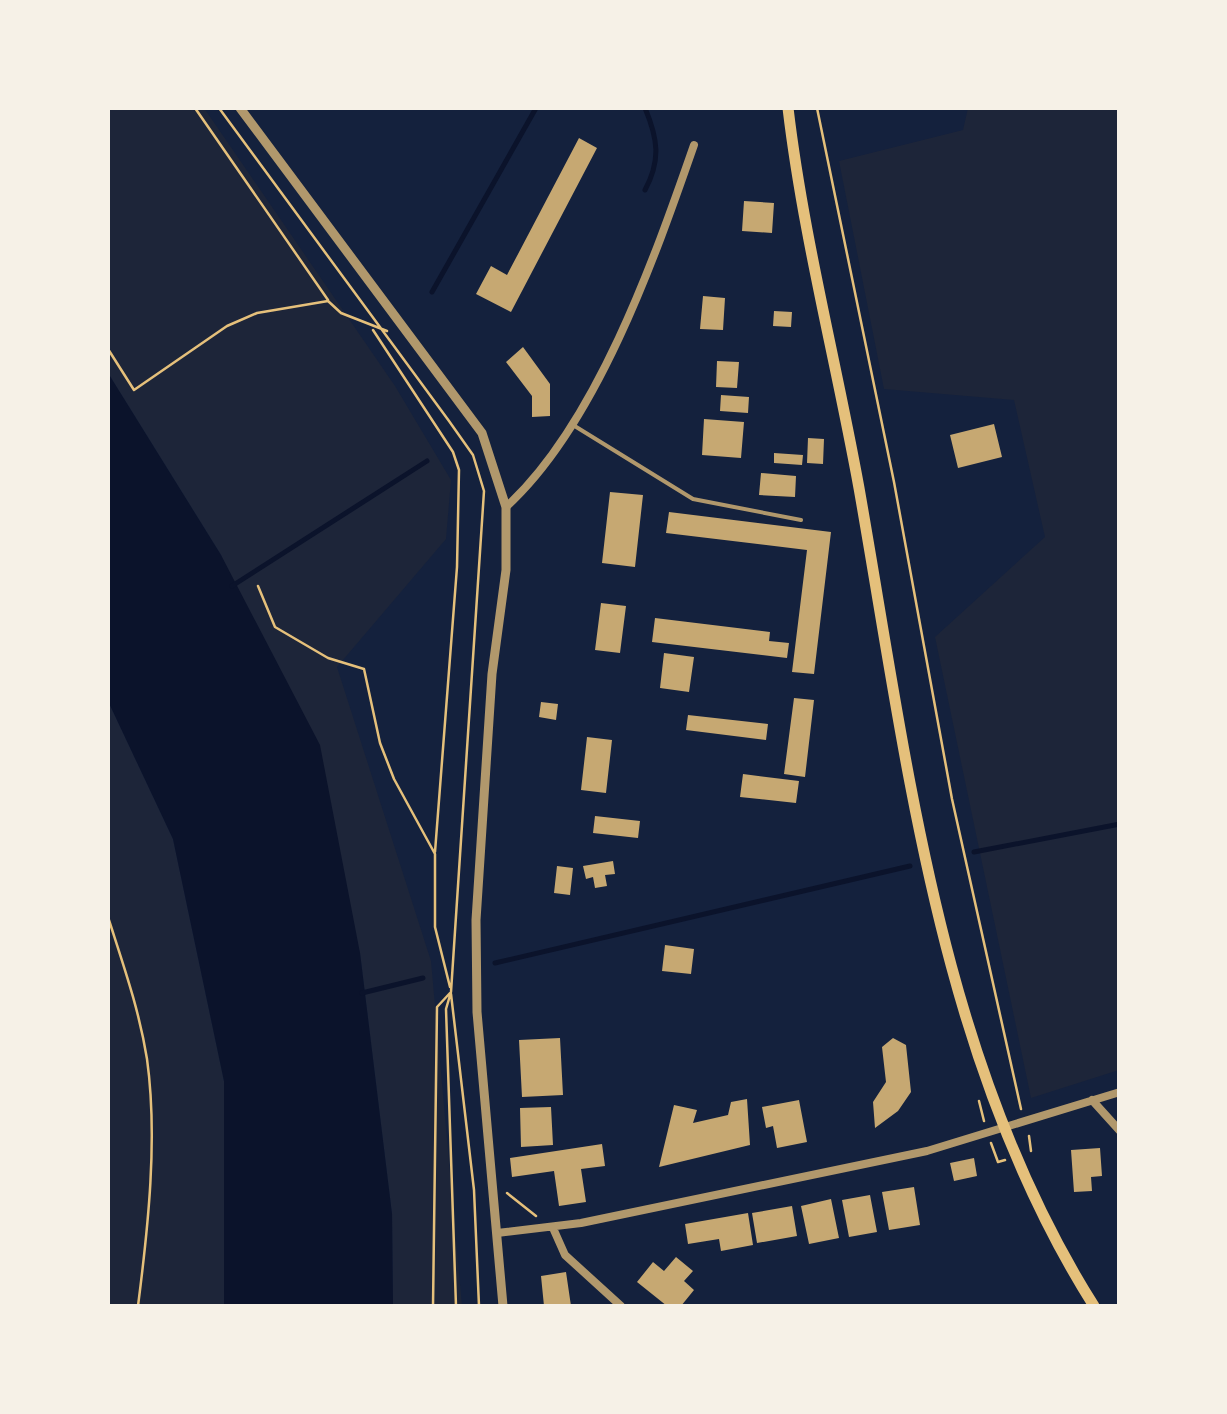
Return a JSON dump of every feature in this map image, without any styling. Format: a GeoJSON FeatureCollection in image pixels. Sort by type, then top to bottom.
{"type":"FeatureCollection","features":[{"type":"Feature","properties":{"kind":"main road"},"geometry":{"type":"LineString","coordinates":[[788,108],[942,935],[1004,1125],[1053,1236],[1094,1306]]}},
{"type":"Feature","properties":{"kind":"street"},"geometry":{"type":"LineString","coordinates":[[240,108],[482,432],[506,507],[506,570],[492,674],[476,920],[477,1012],[502,1306]]}},
{"type":"Feature","properties":{"kind":"street"},"geometry":{"type":"LineString","coordinates":[[506,507],[540,476],[573,425],[665,228],[694,145]]}},
{"type":"Feature","properties":{"kind":"street"},"geometry":{"type":"LineString","coordinates":[[497,1232],[550,1228],[927,1151],[1120,1092]]}},
{"type":"Feature","properties":{"kind":"street"},"geometry":{"type":"LineString","coordinates":[[1092,1100],[1120,1131]]}},
{"type":"Feature","properties":{"kind":"street"},"geometry":{"type":"LineString","coordinates":[[550,1228],[565,1256],[621,1306]]}},
{"type":"Feature","properties":{"kind":"lane"},"geometry":{"type":"LineString","coordinates":[[573,425],[694,498],[800,520]]}},
{"type":"Feature","properties":{"kind":"path"},"geometry":{"type":"LineString","coordinates":[[195,108],[328,301],[340,313],[373,330],[454,452],[459,470],[457,567],[435,854],[435,927],[451,992],[474,1190],[479,1306]]}},
{"type":"Feature","properties":{"kind":"path"},"geometry":{"type":"LineString","coordinates":[[219,108],[387,331],[472,455],[481,480],[486,507],[451,992],[446,1009],[456,1306]]}},
{"type":"Feature","properties":{"kind":"path"},"geometry":{"type":"LineString","coordinates":[[817,108],[963,855],[1014,1090],[1024,1119]]}},
{"type":"Feature","properties":{"kind":"path"},"geometry":{"type":"LineString","coordinates":[[108,350],[134,390],[227,326],[257,313],[328,301]]}},
{"type":"Feature","properties":{"kind":"path"},"geometry":{"type":"LineString","coordinates":[[258,586],[275,627],[328,658],[357,663],[364,669],[380,743],[435,854]]}},
{"type":"Feature","properties":{"kind":"path"},"geometry":{"type":"LineString","coordinates":[[108,917],[134,995],[147,1062],[150,1142],[138,1306]]}},
{"type":"Feature","properties":{"kind":"path"},"geometry":{"type":"LineString","coordinates":[[432,1306],[436,1022],[437,1007],[451,992]]}},
{"type":"Feature","properties":{"kind":"path"},"geometry":{"type":"LineString","coordinates":[[492,1189],[504,1190],[550,1228]]}},
{"type":"Feature","properties":{"kind":"shaded area"},"geometry":{"type":"Polygon","coordinates":[[[108,108],[204,108],[395,386],[451,480],[446,539],[337,667],[431,961],[462,1306],[393,1306],[392,1214],[360,953],[221,555],[108,373],[108,108]]]}},
{"type":"Feature","properties":{"kind":"shaded area"},"geometry":{"type":"Polygon","coordinates":[[[968,108],[1119,108],[1119,1070],[1031,1098],[935,637],[1045,537],[1014,400],[884,389],[839,161],[963,130],[968,108]]]}},
{"type":"Feature","properties":{"kind":"shaded area"},"geometry":{"type":"Polygon","coordinates":[[[108,373],[221,555],[320,745],[360,953],[392,1214],[393,1306],[224,1306],[224,1081],[173,839],[108,701],[108,373]]]}},
{"type":"Feature","properties":{"kind":"shaded area"},"geometry":{"type":"Polygon","coordinates":[[[108,701],[173,839],[224,1081],[224,1306],[108,1306],[108,701]]]}},
{"type":"Feature","properties":{"kind":"building"},"geometry":{"type":"Polygon","coordinates":[[[579,138],[597,148],[511,312],[476,294],[491,266],[507,275],[579,138]]]}},
{"type":"Feature","properties":{"kind":"building"},"geometry":{"type":"Polygon","coordinates":[[[744,201],[774,203],[772,233],[742,231],[744,201]]]}},
{"type":"Feature","properties":{"kind":"building"},"geometry":{"type":"Polygon","coordinates":[[[703,296],[725,298],[723,330],[700,329],[703,296]]]}},
{"type":"Feature","properties":{"kind":"building"},"geometry":{"type":"Polygon","coordinates":[[[774,311],[792,312],[791,327],[773,326],[774,311]]]}},
{"type":"Feature","properties":{"kind":"building"},"geometry":{"type":"Polygon","coordinates":[[[523,347],[550,384],[550,416],[532,417],[532,396],[506,362],[523,347]]]}},
{"type":"Feature","properties":{"kind":"building"},"geometry":{"type":"Polygon","coordinates":[[[717,361],[739,362],[737,388],[716,387],[717,361]]]}},
{"type":"Feature","properties":{"kind":"building"},"geometry":{"type":"Polygon","coordinates":[[[721,395],[749,397],[748,413],[720,411],[721,395]]]}},
{"type":"Feature","properties":{"kind":"building"},"geometry":{"type":"Polygon","coordinates":[[[704,419],[744,422],[741,458],[702,455],[704,419]]]}},
{"type":"Feature","properties":{"kind":"building"},"geometry":{"type":"Polygon","coordinates":[[[994,424],[1002,457],[958,468],[950,435],[994,424]]]}},
{"type":"Feature","properties":{"kind":"building"},"geometry":{"type":"Polygon","coordinates":[[[808,438],[824,439],[823,464],[807,463],[808,438]]]}},
{"type":"Feature","properties":{"kind":"building"},"geometry":{"type":"Polygon","coordinates":[[[774,453],[803,455],[802,465],[774,463],[774,453]]]}},
{"type":"Feature","properties":{"kind":"building"},"geometry":{"type":"Polygon","coordinates":[[[761,473],[796,476],[795,497],[759,495],[761,473]]]}},
{"type":"Feature","properties":{"kind":"building"},"geometry":{"type":"Polygon","coordinates":[[[610,492],[643,495],[635,567],[602,563],[610,492]]]}},
{"type":"Feature","properties":{"kind":"building"},"geometry":{"type":"Polygon","coordinates":[[[669,512],[831,532],[814,674],[792,672],[807,550],[666,533],[669,512]]]}},
{"type":"Feature","properties":{"kind":"building"},"geometry":{"type":"Polygon","coordinates":[[[601,603],[626,606],[620,653],[595,650],[601,603]]]}},
{"type":"Feature","properties":{"kind":"building"},"geometry":{"type":"Polygon","coordinates":[[[655,618],[770,632],[769,641],[789,643],[787,658],[652,642],[655,618]]]}},
{"type":"Feature","properties":{"kind":"building"},"geometry":{"type":"Polygon","coordinates":[[[664,653],[694,657],[689,692],[660,688],[664,653]]]}},
{"type":"Feature","properties":{"kind":"building"},"geometry":{"type":"Polygon","coordinates":[[[794,698],[814,700],[805,777],[784,774],[794,698]]]}},
{"type":"Feature","properties":{"kind":"building"},"geometry":{"type":"Polygon","coordinates":[[[541,702],[558,704],[556,720],[539,717],[541,702]]]}},
{"type":"Feature","properties":{"kind":"building"},"geometry":{"type":"Polygon","coordinates":[[[688,715],[768,724],[766,740],[686,730],[688,715]]]}},
{"type":"Feature","properties":{"kind":"building"},"geometry":{"type":"Polygon","coordinates":[[[587,737],[612,740],[606,793],[581,790],[587,737]]]}},
{"type":"Feature","properties":{"kind":"building"},"geometry":{"type":"Polygon","coordinates":[[[743,774],[799,781],[796,803],[740,797],[743,774]]]}},
{"type":"Feature","properties":{"kind":"building"},"geometry":{"type":"Polygon","coordinates":[[[595,816],[640,821],[638,838],[593,833],[595,816]]]}},
{"type":"Feature","properties":{"kind":"building"},"geometry":{"type":"Polygon","coordinates":[[[613,861],[615,874],[605,875],[607,886],[595,888],[593,877],[586,879],[583,866],[613,861]]]}},
{"type":"Feature","properties":{"kind":"building"},"geometry":{"type":"Polygon","coordinates":[[[557,866],[573,868],[570,895],[554,893],[557,866]]]}},
{"type":"Feature","properties":{"kind":"building"},"geometry":{"type":"Polygon","coordinates":[[[665,945],[694,949],[691,974],[662,971],[665,945]]]}},
{"type":"Feature","properties":{"kind":"building"},"geometry":{"type":"Polygon","coordinates":[[[560,1038],[563,1095],[522,1097],[519,1040],[560,1038]]]}},
{"type":"Feature","properties":{"kind":"building"},"geometry":{"type":"Polygon","coordinates":[[[893,1038],[906,1045],[911,1092],[898,1111],[875,1128],[873,1102],[886,1082],[882,1047],[893,1038]]]}},
{"type":"Feature","properties":{"kind":"building"},"geometry":{"type":"Polygon","coordinates":[[[747,1099],[750,1145],[659,1167],[674,1105],[697,1110],[693,1123],[728,1115],[731,1102],[747,1099]]]}},
{"type":"Feature","properties":{"kind":"building"},"geometry":{"type":"Polygon","coordinates":[[[799,1100],[807,1142],[777,1148],[773,1126],[766,1128],[762,1107],[799,1100]]]}},
{"type":"Feature","properties":{"kind":"building"},"geometry":{"type":"Polygon","coordinates":[[[551,1107],[553,1145],[521,1147],[520,1108],[551,1107]]]}},
{"type":"Feature","properties":{"kind":"building"},"geometry":{"type":"Polygon","coordinates":[[[602,1144],[605,1166],[581,1169],[586,1202],[559,1206],[554,1171],[512,1177],[510,1158],[602,1144]]]}},
{"type":"Feature","properties":{"kind":"building"},"geometry":{"type":"Polygon","coordinates":[[[1100,1148],[1102,1176],[1091,1177],[1092,1191],[1074,1192],[1071,1150],[1100,1148]]]}},
{"type":"Feature","properties":{"kind":"building"},"geometry":{"type":"Polygon","coordinates":[[[974,1158],[977,1176],[954,1181],[950,1163],[974,1158]]]}},
{"type":"Feature","properties":{"kind":"building"},"geometry":{"type":"Polygon","coordinates":[[[914,1187],[920,1225],[889,1230],[882,1192],[914,1187]]]}},
{"type":"Feature","properties":{"kind":"building"},"geometry":{"type":"Polygon","coordinates":[[[870,1195],[877,1232],[849,1237],[842,1200],[870,1195]]]}},
{"type":"Feature","properties":{"kind":"building"},"geometry":{"type":"Polygon","coordinates":[[[831,1199],[839,1238],[809,1244],[801,1206],[831,1199]]]}},
{"type":"Feature","properties":{"kind":"building"},"geometry":{"type":"Polygon","coordinates":[[[792,1206],[797,1236],[757,1243],[752,1213],[792,1206]]]}},
{"type":"Feature","properties":{"kind":"building"},"geometry":{"type":"Polygon","coordinates":[[[748,1213],[753,1245],[721,1251],[719,1239],[688,1244],[685,1224],[748,1213]]]}},
{"type":"Feature","properties":{"kind":"building"},"geometry":{"type":"Polygon","coordinates":[[[676,1257],[693,1271],[684,1281],[694,1290],[681,1306],[667,1306],[637,1282],[653,1262],[664,1271],[676,1257]]]}},
{"type":"Feature","properties":{"kind":"building"},"geometry":{"type":"Polygon","coordinates":[[[566,1272],[571,1306],[544,1306],[541,1276],[566,1272]]]}},
{"type":"Feature","properties":{"kind":"waterway"},"geometry":{"type":"LineString","coordinates":[[432,292],[536,108]]}},
{"type":"Feature","properties":{"kind":"waterway"},"geometry":{"type":"LineString","coordinates":[[645,108],[656,149],[654,169],[645,190]]}},
{"type":"Feature","properties":{"kind":"waterway"},"geometry":{"type":"LineString","coordinates":[[232,586],[427,461]]}},
{"type":"Feature","properties":{"kind":"waterway"},"geometry":{"type":"LineString","coordinates":[[974,852],[1120,824]]}},
{"type":"Feature","properties":{"kind":"waterway"},"geometry":{"type":"LineString","coordinates":[[495,963],[910,866]]}},
{"type":"Feature","properties":{"kind":"waterway"},"geometry":{"type":"LineString","coordinates":[[362,993],[423,978]]}}]}
